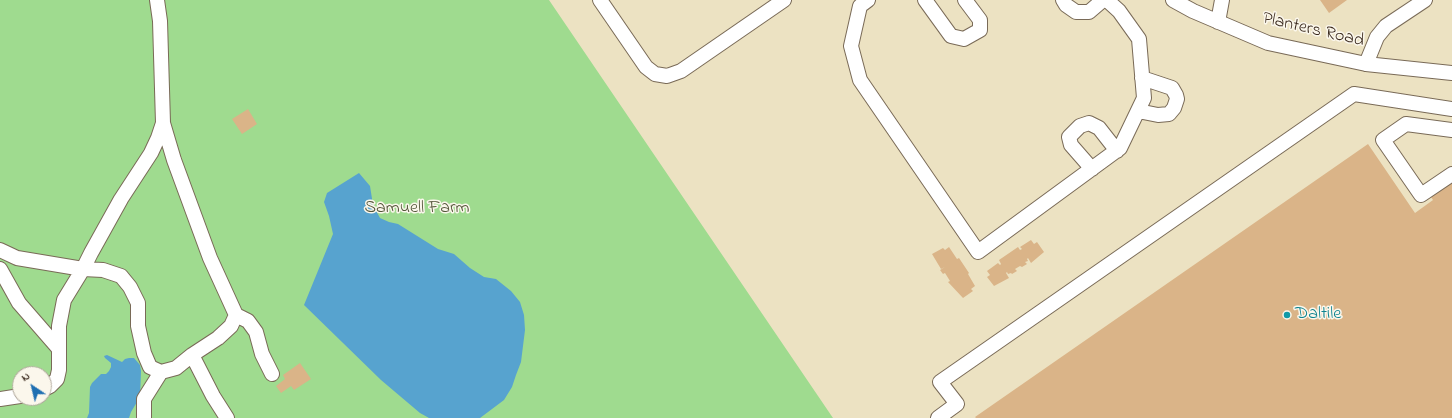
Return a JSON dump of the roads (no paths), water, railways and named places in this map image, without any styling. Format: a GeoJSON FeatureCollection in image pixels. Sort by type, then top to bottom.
{"type":"FeatureCollection","features":[{"type":"Feature","properties":{"kind":"street"},"geometry":{"type":"LineString","coordinates":[[157,0],[160,21],[163,123],[210,258],[236,315],[248,321],[256,332],[262,354],[272,374]]}},
{"type":"Feature","properties":{"kind":"street"},"geometry":{"type":"LineString","coordinates":[[600,0],[646,67],[655,74],[667,76],[681,71],[784,0]]}},
{"type":"Feature","properties":{"kind":"street"},"geometry":{"type":"LineString","coordinates":[[868,0],[860,6],[851,46],[860,80],[978,252],[1120,148],[1144,98],[1138,39],[1119,11],[1107,0]]}},
{"type":"Feature","properties":{"kind":"street"},"geometry":{"type":"LineString","coordinates":[[926,0],[951,36],[964,39],[980,30],[980,20],[965,0]]}},
{"type":"Feature","properties":{"kind":"street"},"geometry":{"type":"LineString","coordinates":[[1063,0],[1066,6],[1076,12],[1090,12],[1103,0]]}},
{"type":"Feature","properties":{"kind":"street","name":"Planters Road"},"geometry":{"type":"LineString","coordinates":[[1173,0],[1193,11],[1268,44],[1366,64],[1452,73]]}},
{"type":"Feature","properties":{"kind":"street"},"geometry":{"type":"LineString","coordinates":[[1218,22],[1222,0]]}},
{"type":"Feature","properties":{"kind":"street"},"geometry":{"type":"LineString","coordinates":[[1366,64],[1377,37],[1386,26],[1424,0]]}},
{"type":"Feature","properties":{"kind":"street"},"geometry":{"type":"LineString","coordinates":[[1138,111],[1158,115],[1168,114],[1174,108],[1177,99],[1172,88],[1142,78]]}},
{"type":"Feature","properties":{"kind":"street"},"geometry":{"type":"LineString","coordinates":[[938,418],[957,404],[940,382],[1354,94],[1452,109]]}},
{"type":"Feature","properties":{"kind":"street"},"geometry":{"type":"LineString","coordinates":[[52,384],[57,379],[59,370],[59,326],[64,300],[121,200],[144,164],[158,138],[163,123]]}},
{"type":"Feature","properties":{"kind":"street"},"geometry":{"type":"LineString","coordinates":[[1092,169],[1071,145],[1069,137],[1080,126],[1089,123],[1099,128],[1117,151]]}},
{"type":"Feature","properties":{"kind":"street"},"geometry":{"type":"LineString","coordinates":[[1452,130],[1406,124],[1383,140],[1421,195],[1452,174]]}},
{"type":"Feature","properties":{"kind":"street"},"geometry":{"type":"LineString","coordinates":[[144,164],[160,153],[172,151]]}},
{"type":"Feature","properties":{"kind":"street"},"geometry":{"type":"LineString","coordinates":[[0,250],[17,258],[83,269],[102,270],[121,276],[130,287],[138,303],[138,326],[144,353],[150,367],[161,372],[176,368],[192,355],[218,338],[232,326],[236,315]]}},
{"type":"Feature","properties":{"kind":"street"},"geometry":{"type":"LineString","coordinates":[[0,269],[19,303],[58,349]]}},
{"type":"Feature","properties":{"kind":"street"},"geometry":{"type":"LineString","coordinates":[[192,355],[213,396],[227,418]]}},
{"type":"Feature","properties":{"kind":"street"},"geometry":{"type":"LineString","coordinates":[[144,418],[144,399],[161,372]]}},
{"type":"Feature","properties":{"kind":"street"},"geometry":{"type":"LineString","coordinates":[[0,399],[12,397]]}},
{"type":"Feature","properties":{"kind":"water"},"geometry":{"type":"Polygon","coordinates":[[[359,173],[370,186],[373,205],[380,218],[398,224],[438,249],[454,254],[470,268],[484,277],[496,279],[511,291],[520,302],[524,315],[525,330],[521,362],[512,387],[504,400],[480,418],[429,418],[420,413],[381,380],[304,305],[333,234],[324,202],[327,193],[359,173]]]}},
{"type":"Feature","properties":{"kind":"water"},"geometry":{"type":"Polygon","coordinates":[[[107,355],[122,362],[125,359],[134,358],[140,365],[140,397],[129,418],[87,418],[89,413],[90,387],[101,374],[106,374],[111,367],[111,363],[104,356],[107,355]]]}},
{"type":"Feature","properties":{"kind":"place","name":"Daltile"},"geometry":{"type":"Point","coordinates":[1287,315]}},
{"type":"Feature","properties":{"kind":"park label","name":"Samuell Farm"},"geometry":{"type":"Point","coordinates":[417,209]}}]}
